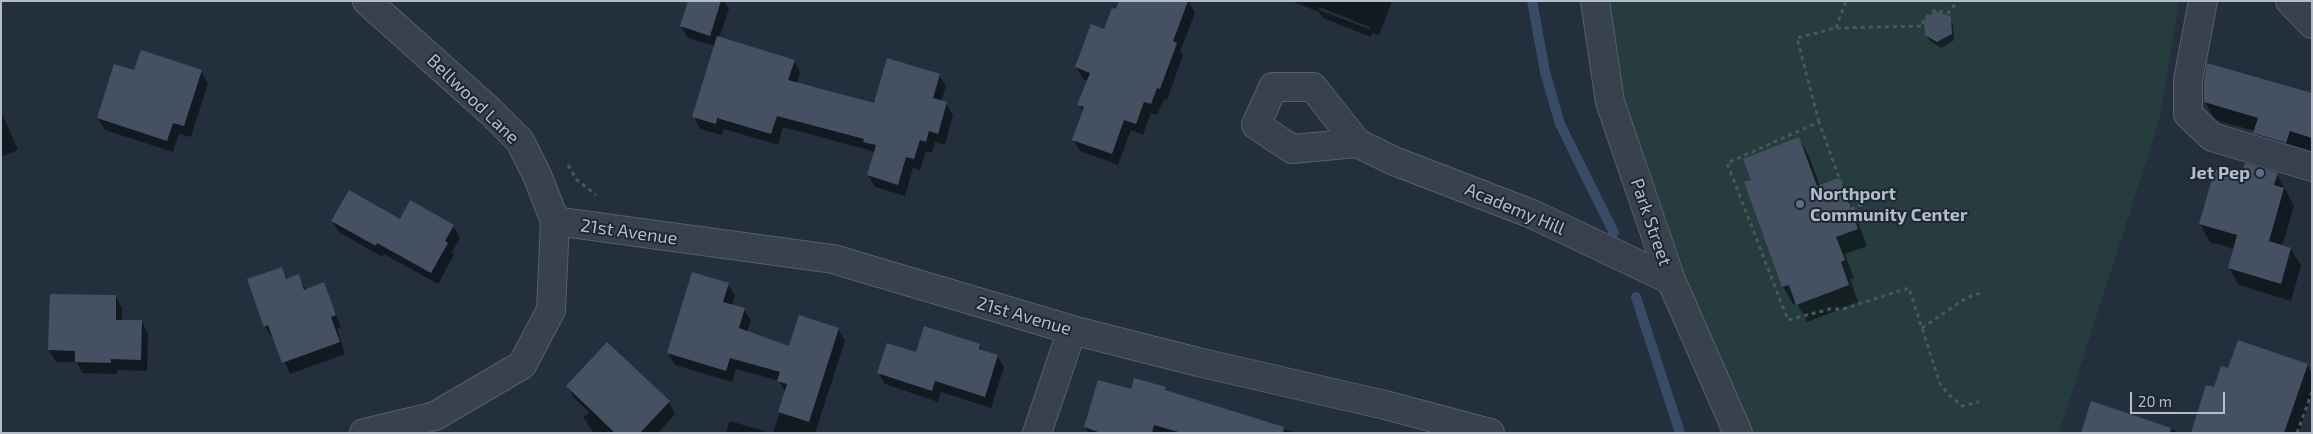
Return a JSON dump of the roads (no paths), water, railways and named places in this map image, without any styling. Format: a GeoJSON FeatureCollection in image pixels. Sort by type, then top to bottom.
{"type":"FeatureCollection","features":[{"type":"Feature","properties":{"kind":"street","name":"Bellwood Lane"},"geometry":{"type":"LineString","coordinates":[[364,433],[435,416],[522,365],[551,310],[555,221],[537,175],[520,141],[491,112],[367,1]]}},
{"type":"Feature","properties":{"kind":"street","name":"Park Street"},"geometry":{"type":"LineString","coordinates":[[1595,1],[1610,102],[1671,280],[1738,433]]}},
{"type":"Feature","properties":{"kind":"street"},"geometry":{"type":"LineString","coordinates":[[2203,1],[2188,80],[2188,114],[2212,137],[2312,167]]}},
{"type":"Feature","properties":{"kind":"street"},"geometry":{"type":"LineString","coordinates":[[2290,1],[2312,24]]}},
{"type":"Feature","properties":{"kind":"street","name":"Academy Hill"},"geometry":{"type":"LineString","coordinates":[[1357,143],[1394,161],[1532,214],[1671,280]]}},
{"type":"Feature","properties":{"kind":"street","name":"21st Avenue"},"geometry":{"type":"LineString","coordinates":[[555,221],[834,259],[1072,330],[1198,362],[1385,405],[1490,433]]}},
{"type":"Feature","properties":{"kind":"street"},"geometry":{"type":"LineString","coordinates":[[1037,433],[1072,330]]}},
{"type":"Feature","properties":{"kind":"waterway"},"geometry":{"type":"LineString","coordinates":[[1532,1],[1545,72],[1560,124],[1614,233]]}},
{"type":"Feature","properties":{"kind":"waterway"},"geometry":{"type":"LineString","coordinates":[[1636,297],[1680,433]]}},
{"type":"Feature","properties":{"kind":"place","name":"Jet Pep"},"geometry":{"type":"Point","coordinates":[2260,173]}},
{"type":"Feature","properties":{"kind":"place","name":"Northport Community Center"},"geometry":{"type":"Point","coordinates":[1800,204]}}]}
